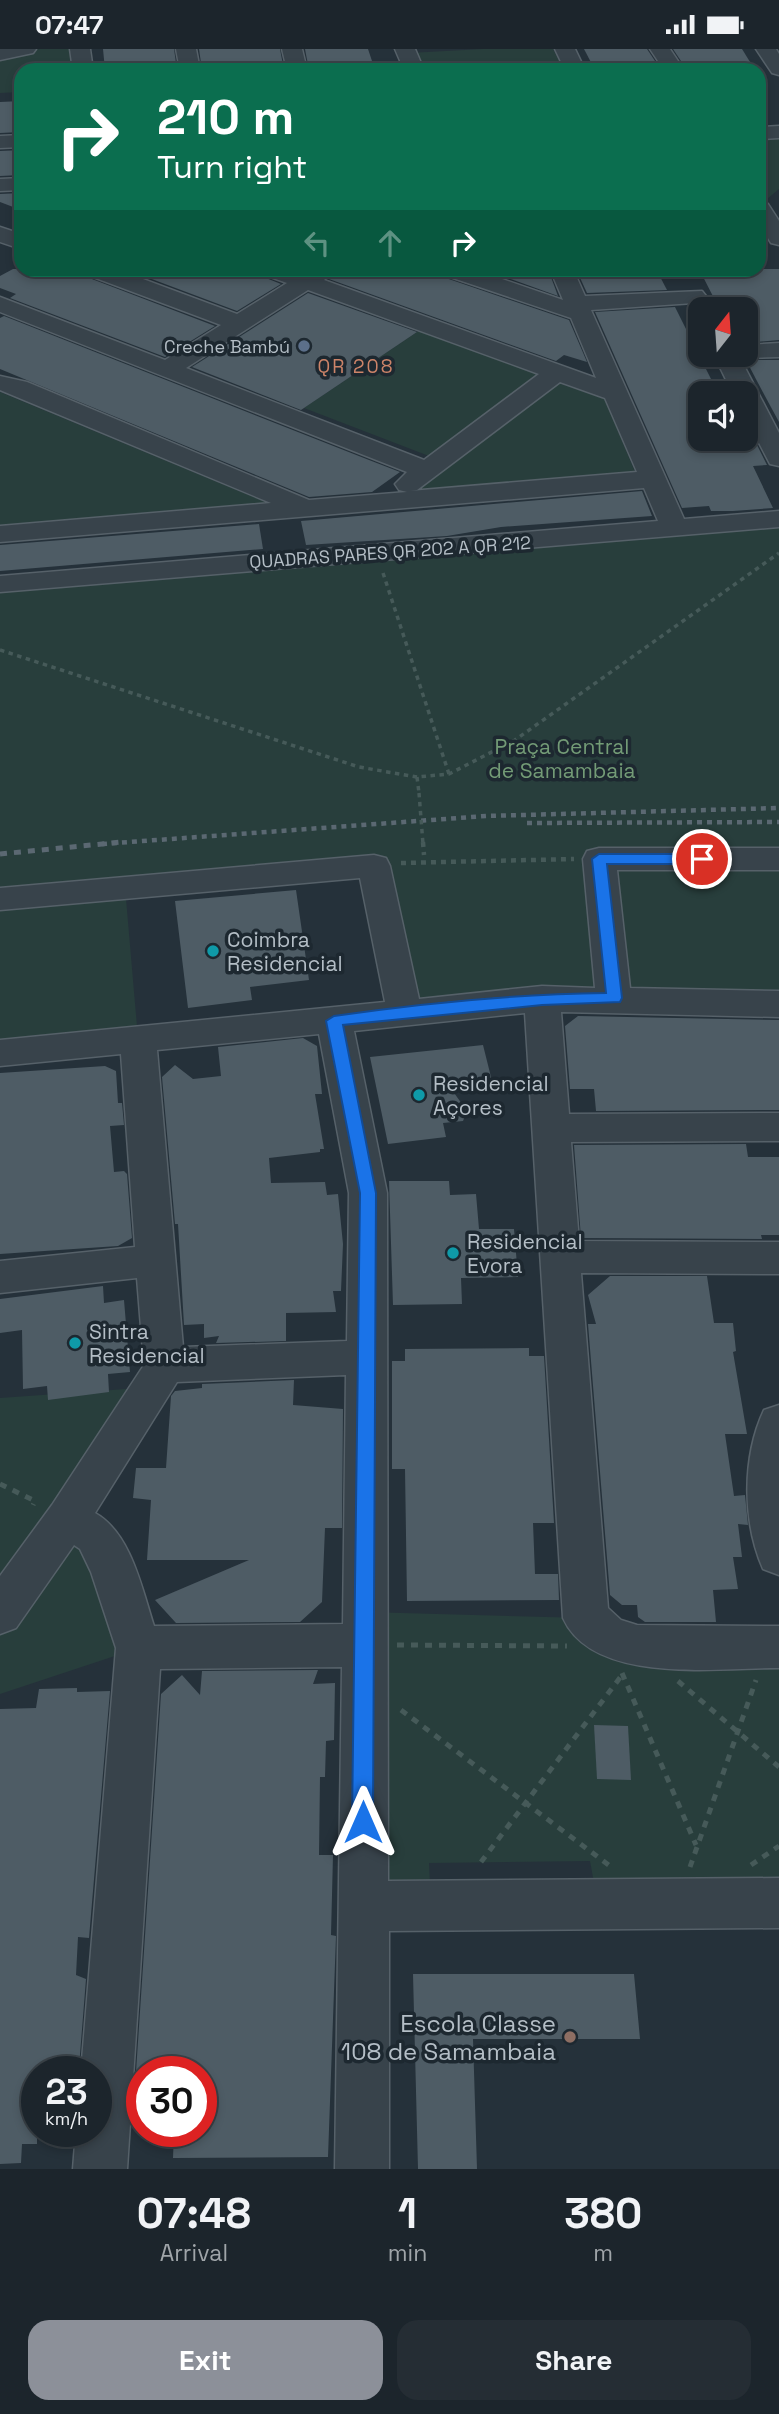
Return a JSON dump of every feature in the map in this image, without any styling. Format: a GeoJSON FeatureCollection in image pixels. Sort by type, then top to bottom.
{"type":"FeatureCollection","features":[{"type":"Feature","properties":{"kind":"street"},"geometry":{"type":"LineString","coordinates":[[0,54],[26,49]]}},
{"type":"Feature","properties":{"kind":"street"},"geometry":{"type":"LineString","coordinates":[[766,49],[779,69]]}},
{"type":"Feature","properties":{"kind":"street"},"geometry":{"type":"LineString","coordinates":[[769,202],[779,238]]}},
{"type":"Feature","properties":{"kind":"street"},"geometry":{"type":"LineString","coordinates":[[114,277],[238,323]]}},
{"type":"Feature","properties":{"kind":"street"},"geometry":{"type":"LineString","coordinates":[[168,368],[313,277]]}},
{"type":"Feature","properties":{"kind":"street"},"geometry":{"type":"LineString","coordinates":[[317,277],[555,374],[612,392]]}},
{"type":"Feature","properties":{"kind":"street"},"geometry":{"type":"LineString","coordinates":[[475,277],[577,308],[688,303]]}},
{"type":"Feature","properties":{"kind":"street"},"geometry":{"type":"LineString","coordinates":[[564,277],[612,392],[675,529]]}},
{"type":"Feature","properties":{"kind":"street"},"geometry":{"type":"LineString","coordinates":[[684,277],[695,297]]}},
{"type":"Feature","properties":{"kind":"street"},"geometry":{"type":"LineString","coordinates":[[0,304],[426,470]]}},
{"type":"Feature","properties":{"kind":"street"},"geometry":{"type":"LineString","coordinates":[[758,351],[779,350]]}},
{"type":"Feature","properties":{"kind":"street"},"geometry":{"type":"LineString","coordinates":[[732,367],[779,458]]}},
{"type":"Feature","properties":{"kind":"street"},"geometry":{"type":"LineString","coordinates":[[386,502],[555,374]]}},
{"type":"Feature","properties":{"kind":"street"},"geometry":{"type":"LineString","coordinates":[[0,383],[18,387],[297,509]]}},
{"type":"Feature","properties":{"kind":"street"},"geometry":{"type":"LineString","coordinates":[[0,534],[653,479]]}},
{"type":"Feature","properties":{"kind":"street"},"geometry":{"type":"LineString","coordinates":[[294,559],[297,509]]}},
{"type":"Feature","properties":{"kind":"street","name":"QUADRAS PARES QR 202 A QR 212"},"geometry":{"type":"LineString","coordinates":[[0,584],[779,519]]}},
{"type":"Feature","properties":{"kind":"street"},"geometry":{"type":"LineString","coordinates":[[614,998],[599,859],[779,859]]}},
{"type":"Feature","properties":{"kind":"street"},"geometry":{"type":"LineString","coordinates":[[0,899],[373,866],[404,1011]]}},
{"type":"Feature","properties":{"kind":"street"},"geometry":{"type":"LineString","coordinates":[[0,1053],[542,999],[614,998],[779,1004]]}},
{"type":"Feature","properties":{"kind":"street"},"geometry":{"type":"LineString","coordinates":[[542,999],[586,1618],[630,1660],[774,1647]]}},
{"type":"Feature","properties":{"kind":"street"},"geometry":{"type":"LineString","coordinates":[[334,1021],[368,1193],[362,2169]]}},
{"type":"Feature","properties":{"kind":"street"},"geometry":{"type":"LineString","coordinates":[[0,1613],[48,1515],[155,1387],[164,1365],[158,1260],[138,1038]]}},
{"type":"Feature","properties":{"kind":"street"},"geometry":{"type":"LineString","coordinates":[[553,1128],[779,1127]]}},
{"type":"Feature","properties":{"kind":"street"},"geometry":{"type":"LineString","coordinates":[[559,1257],[779,1258]]}},
{"type":"Feature","properties":{"kind":"street"},"geometry":{"type":"LineString","coordinates":[[0,1276],[158,1260]]}},
{"type":"Feature","properties":{"kind":"street"},"geometry":{"type":"LineString","coordinates":[[164,1365],[368,1357]]}},
{"type":"Feature","properties":{"kind":"street"},"geometry":{"type":"LineString","coordinates":[[779,1423],[774,1475],[768,1498],[779,1555]]}},
{"type":"Feature","properties":{"kind":"street"},"geometry":{"type":"LineString","coordinates":[[48,1515],[95,1535],[111,1567],[139,1648],[100,2169]]}},
{"type":"Feature","properties":{"kind":"street"},"geometry":{"type":"LineString","coordinates":[[139,1648],[364,1664]]}},
{"type":"Feature","properties":{"kind":"street"},"geometry":{"type":"LineString","coordinates":[[362,1906],[779,1903]]}},
{"type":"Feature","properties":{"kind":"path"},"geometry":{"type":"LineString","coordinates":[[376,552],[449,774]]}},
{"type":"Feature","properties":{"kind":"path"},"geometry":{"type":"LineString","coordinates":[[0,650],[359,767],[417,777],[449,774],[515,740],[779,553]]}},
{"type":"Feature","properties":{"kind":"path"},"geometry":{"type":"LineString","coordinates":[[417,777],[425,858]]}},
{"type":"Feature","properties":{"kind":"path"},"geometry":{"type":"LineString","coordinates":[[373,866],[425,858],[599,859]]}},
{"type":"Feature","properties":{"kind":"path"},"geometry":{"type":"LineString","coordinates":[[0,1484],[35,1501],[48,1515]]}},
{"type":"Feature","properties":{"kind":"path"},"geometry":{"type":"LineString","coordinates":[[364,1664],[570,1646]]}},
{"type":"Feature","properties":{"kind":"path"},"geometry":{"type":"LineString","coordinates":[[680,1904],[697,1845],[737,1733],[774,1647]]}},
{"type":"Feature","properties":{"kind":"path"},"geometry":{"type":"LineString","coordinates":[[630,1660],[737,1733],[779,1767]]}},
{"type":"Feature","properties":{"kind":"path"},"geometry":{"type":"LineString","coordinates":[[481,1862],[630,1660]]}},
{"type":"Feature","properties":{"kind":"path"},"geometry":{"type":"LineString","coordinates":[[630,1660],[697,1845]]}},
{"type":"Feature","properties":{"kind":"path"},"geometry":{"type":"LineString","coordinates":[[364,1664],[526,1802],[615,1870]]}},
{"type":"Feature","properties":{"kind":"green space"},"geometry":{"type":"Polygon","coordinates":[[[40,49],[71,49],[73,63],[14,63],[14,92],[0,93],[0,56],[40,49]]]}},
{"type":"Feature","properties":{"kind":"green space"},"geometry":{"type":"Polygon","coordinates":[[[553,49],[560,63],[414,63],[409,53],[553,49]]]}},
{"type":"Feature","properties":{"kind":"green space"},"geometry":{"type":"Polygon","coordinates":[[[779,132],[779,189],[766,200],[766,133],[779,132]]]}},
{"type":"Feature","properties":{"kind":"green space"},"geometry":{"type":"Polygon","coordinates":[[[420,330],[541,375],[429,456],[304,408],[420,330]]]}},
{"type":"Feature","properties":{"kind":"green space"},"geometry":{"type":"Polygon","coordinates":[[[558,383],[605,399],[635,472],[408,491],[558,383]]]}},
{"type":"Feature","properties":{"kind":"green space"},"geometry":{"type":"Polygon","coordinates":[[[0,392],[278,507],[0,531],[0,392]]]}},
{"type":"Feature","properties":{"kind":"green space","name":"Praça Central de Samambaia"},"geometry":{"type":"Polygon","coordinates":[[[779,523],[779,1004],[404,1011],[374,866],[125,887],[138,1038],[0,1053],[0,588],[779,523]]]}},
{"type":"Feature","properties":{"kind":"green space"},"geometry":{"type":"Polygon","coordinates":[[[154,1387],[68,1519],[139,1648],[0,1694],[0,1398],[154,1387]]]}},
{"type":"Feature","properties":{"kind":"green space"},"geometry":{"type":"Polygon","coordinates":[[[365,1612],[586,1618],[779,1647],[779,1903],[598,1905],[590,1861],[429,1863],[431,1906],[362,1906],[365,1612]]]}},
{"type":"Feature","properties":{"kind":"building"},"geometry":{"type":"Polygon","coordinates":[[[103,49],[174,49],[176,63],[104,63],[103,49]]]}},
{"type":"Feature","properties":{"kind":"building"},"geometry":{"type":"Polygon","coordinates":[[[199,49],[280,49],[283,63],[201,63],[199,49]]]}},
{"type":"Feature","properties":{"kind":"building"},"geometry":{"type":"Polygon","coordinates":[[[305,49],[368,49],[373,63],[308,63],[305,49]]]}},
{"type":"Feature","properties":{"kind":"building"},"geometry":{"type":"Polygon","coordinates":[[[584,49],[647,49],[656,63],[591,63],[584,49]]]}},
{"type":"Feature","properties":{"kind":"building"},"geometry":{"type":"Polygon","coordinates":[[[673,49],[742,49],[751,63],[682,63],[673,49]]]}},
{"type":"Feature","properties":{"kind":"building"},"geometry":{"type":"Polygon","coordinates":[[[14,101],[14,132],[0,133],[0,102],[14,101]]]}},
{"type":"Feature","properties":{"kind":"building"},"geometry":{"type":"Polygon","coordinates":[[[14,150],[14,175],[0,176],[0,151],[14,150]]]}},
{"type":"Feature","properties":{"kind":"building"},"geometry":{"type":"Polygon","coordinates":[[[14,193],[14,207],[0,202],[0,194],[14,193]]]}},
{"type":"Feature","properties":{"kind":"building"},"geometry":{"type":"Polygon","coordinates":[[[14,269],[14,277],[87,277],[215,326],[165,357],[10,298],[16,294],[0,288],[0,276],[14,269]]]}},
{"type":"Feature","properties":{"kind":"building"},"geometry":{"type":"Polygon","coordinates":[[[766,269],[779,269],[779,340],[758,342],[758,297],[713,297],[703,277],[766,277],[766,269]]]}},
{"type":"Feature","properties":{"kind":"building"},"geometry":{"type":"Polygon","coordinates":[[[146,277],[264,277],[281,284],[237,311],[146,277]]]}},
{"type":"Feature","properties":{"kind":"building"},"geometry":{"type":"Polygon","coordinates":[[[443,277],[569,320],[587,362],[564,355],[556,361],[329,279],[443,277]]]}},
{"type":"Feature","properties":{"kind":"building"},"geometry":{"type":"Polygon","coordinates":[[[505,277],[551,277],[558,296],[505,277]]]}},
{"type":"Feature","properties":{"kind":"building"},"geometry":{"type":"Polygon","coordinates":[[[580,277],[660,277],[667,290],[587,293],[580,277]]]}},
{"type":"Feature","properties":{"kind":"building","name":"Creche Bambú"},"geometry":{"type":"Polygon","coordinates":[[[308,293],[417,332],[301,410],[192,367],[308,293]]]}},
{"type":"Feature","properties":{"kind":"building"},"geometry":{"type":"Polygon","coordinates":[[[675,307],[688,333],[688,367],[705,367],[712,381],[688,381],[688,451],[758,451],[758,447],[767,465],[753,466],[773,508],[711,511],[709,506],[682,508],[595,312],[675,307]]]}},
{"type":"Feature","properties":{"kind":"building"},"geometry":{"type":"Polygon","coordinates":[[[4,316],[400,472],[372,492],[309,497],[0,369],[0,318],[4,316]]]}},
{"type":"Feature","properties":{"kind":"building"},"geometry":{"type":"Polygon","coordinates":[[[758,360],[779,360],[779,422],[758,381],[750,367],[758,367],[758,360]]]}},
{"type":"Feature","properties":{"kind":"building"},"geometry":{"type":"Polygon","coordinates":[[[642,491],[652,516],[501,527],[447,536],[306,545],[301,521],[642,491]]]}},
{"type":"Feature","properties":{"kind":"building"},"geometry":{"type":"Polygon","coordinates":[[[259,524],[263,549],[0,571],[0,545],[259,524]]]}},
{"type":"Feature","properties":{"kind":"building"},"geometry":{"type":"Polygon","coordinates":[[[296,890],[309,980],[250,987],[252,1000],[188,1008],[175,901],[296,890]]]}},
{"type":"Feature","properties":{"kind":"building"},"geometry":{"type":"Polygon","coordinates":[[[578,1016],[779,1020],[779,1110],[596,1111],[594,1089],[570,1089],[565,1026],[578,1016]]]}},
{"type":"Feature","properties":{"kind":"building"},"geometry":{"type":"Polygon","coordinates":[[[303,1038],[317,1046],[322,1094],[315,1094],[324,1149],[320,1149],[320,1152],[269,1158],[271,1183],[325,1182],[327,1195],[338,1194],[343,1244],[341,1291],[333,1291],[336,1312],[286,1313],[286,1341],[216,1343],[219,1336],[204,1338],[204,1324],[184,1325],[178,1224],[175,1224],[162,1077],[175,1065],[193,1079],[221,1076],[218,1047],[303,1038]]]}},
{"type":"Feature","properties":{"kind":"building","name":"Residencial Açores"},"geometry":{"type":"Polygon","coordinates":[[[483,1045],[493,1085],[452,1090],[467,1111],[463,1121],[443,1123],[446,1137],[388,1144],[370,1057],[483,1045]]]}},
{"type":"Feature","properties":{"kind":"building"},"geometry":{"type":"Polygon","coordinates":[[[105,1066],[116,1071],[118,1103],[122,1103],[124,1125],[110,1126],[114,1172],[124,1171],[127,1174],[132,1238],[118,1246],[0,1254],[0,1073],[105,1066]]]}},
{"type":"Feature","properties":{"kind":"building"},"geometry":{"type":"Polygon","coordinates":[[[746,1144],[748,1157],[779,1157],[779,1235],[761,1235],[762,1239],[581,1238],[574,1145],[746,1144]]]}},
{"type":"Feature","properties":{"kind":"building","name":"Residencial Evora"},"geometry":{"type":"Polygon","coordinates":[[[389,1181],[449,1181],[450,1195],[476,1194],[479,1229],[514,1229],[518,1277],[461,1278],[462,1304],[393,1305],[389,1181]]]}},
{"type":"Feature","properties":{"kind":"building"},"geometry":{"type":"Polygon","coordinates":[[[610,1276],[707,1276],[714,1323],[733,1323],[736,1351],[733,1352],[747,1434],[725,1434],[734,1496],[745,1495],[748,1525],[738,1524],[742,1557],[733,1557],[738,1589],[713,1590],[716,1622],[645,1622],[638,1617],[637,1605],[622,1605],[610,1595],[588,1324],[596,1324],[588,1295],[610,1276]]]}},
{"type":"Feature","properties":{"kind":"building","name":"Sintra Residencial"},"geometry":{"type":"Polygon","coordinates":[[[103,1286],[104,1303],[124,1300],[130,1372],[108,1374],[109,1392],[48,1400],[47,1386],[23,1389],[22,1330],[0,1333],[0,1299],[103,1286]]]}},
{"type":"Feature","properties":{"kind":"building"},"geometry":{"type":"Polygon","coordinates":[[[529,1348],[529,1356],[544,1356],[554,1523],[533,1523],[535,1574],[558,1574],[559,1600],[407,1601],[405,1469],[392,1469],[392,1361],[405,1361],[405,1349],[529,1348]]]}},
{"type":"Feature","properties":{"kind":"building"},"geometry":{"type":"Polygon","coordinates":[[[294,1380],[293,1405],[343,1409],[342,1528],[325,1528],[322,1602],[300,1622],[176,1623],[155,1600],[249,1560],[147,1560],[151,1500],[133,1498],[136,1468],[166,1468],[171,1396],[175,1391],[202,1388],[202,1384],[294,1380]]]}},
{"type":"Feature","properties":{"kind":"building"},"geometry":{"type":"Polygon","coordinates":[[[318,1670],[313,1684],[335,1683],[334,1740],[326,1741],[325,1777],[320,1777],[319,1855],[333,1855],[331,1935],[336,1936],[328,2157],[173,2158],[173,2147],[217,2147],[217,2056],[137,2056],[161,1694],[182,1675],[200,1695],[202,1671],[318,1670]]]}},
{"type":"Feature","properties":{"kind":"building"},"geometry":{"type":"Polygon","coordinates":[[[39,1689],[110,1691],[89,1938],[78,1937],[76,1975],[86,1979],[80,2056],[21,2056],[21,2163],[0,2164],[0,1709],[36,1708],[39,1689]]]}},
{"type":"Feature","properties":{"kind":"building"},"geometry":{"type":"Polygon","coordinates":[[[594,1725],[628,1726],[631,1780],[597,1779],[594,1725]]]}},
{"type":"Feature","properties":{"kind":"building"},"geometry":{"type":"Polygon","coordinates":[[[413,1974],[634,1974],[640,2039],[473,2039],[477,2169],[418,2169],[413,1974]]]}},
{"type":"Feature","properties":{"kind":"railway"},"geometry":{"type":"LineString","coordinates":[[102,844],[486,816],[779,808]]}},
{"type":"Feature","properties":{"kind":"railway"},"geometry":{"type":"LineString","coordinates":[[527,823],[779,822]]}},
{"type":"Feature","properties":{"kind":"railway"},"geometry":{"type":"LineString","coordinates":[[0,854],[122,842]]}},
{"type":"Feature","properties":{"kind":"place","name":"Creche Bambú"},"geometry":{"type":"Point","coordinates":[304,346]}},
{"type":"Feature","properties":{"kind":"place","name":"Coimbra Residencial"},"geometry":{"type":"Point","coordinates":[213,951]}},
{"type":"Feature","properties":{"kind":"place","name":"Residencial Açores"},"geometry":{"type":"Point","coordinates":[419,1095]}},
{"type":"Feature","properties":{"kind":"place","name":"Residencial Evora"},"geometry":{"type":"Point","coordinates":[453,1253]}},
{"type":"Feature","properties":{"kind":"place","name":"Sintra Residencial"},"geometry":{"type":"Point","coordinates":[75,1343]}},
{"type":"Feature","properties":{"kind":"place","name":"Escola Classe 108 de Samambaia"},"geometry":{"type":"Point","coordinates":[570,2037]}},
{"type":"Feature","properties":{"kind":"district","name":"QR 208"},"geometry":{"type":"Point","coordinates":[356,366]}},
{"type":"Feature","properties":{"kind":"route"},"geometry":{"type":"LineString","coordinates":[[363,1822],[368,1193],[334,1021],[404,1011],[542,999],[614,998],[599,859],[702,859]]}}]}
